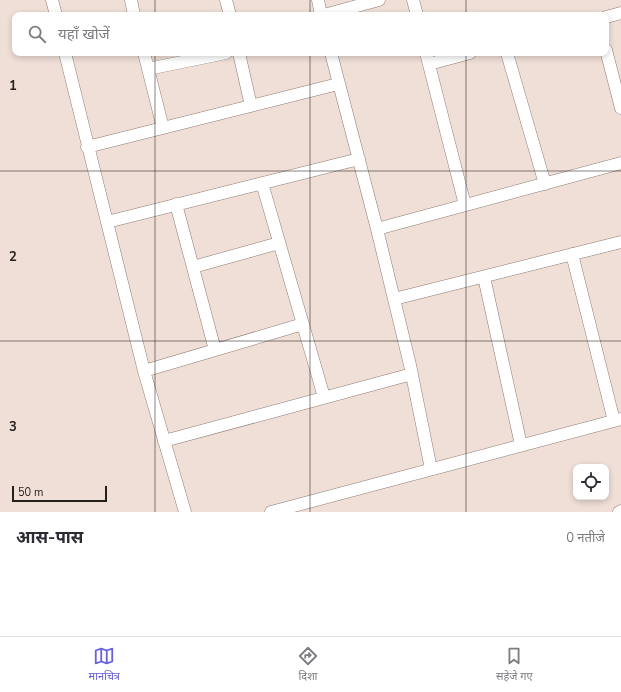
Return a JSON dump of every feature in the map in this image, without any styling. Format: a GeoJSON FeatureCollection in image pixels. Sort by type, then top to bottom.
{"type":"FeatureCollection","features":[{"type":"Feature","properties":{"kind":"street"},"geometry":{"type":"LineString","coordinates":[[52,0],[55,12]]}},
{"type":"Feature","properties":{"kind":"street"},"geometry":{"type":"LineString","coordinates":[[131,0],[133,12]]}},
{"type":"Feature","properties":{"kind":"street"},"geometry":{"type":"LineString","coordinates":[[226,0],[229,12]]}},
{"type":"Feature","properties":{"kind":"street"},"geometry":{"type":"LineString","coordinates":[[318,0],[322,12]]}},
{"type":"Feature","properties":{"kind":"street"},"geometry":{"type":"LineString","coordinates":[[334,12],[378,0]]}},
{"type":"Feature","properties":{"kind":"street"},"geometry":{"type":"LineString","coordinates":[[413,0],[416,12]]}},
{"type":"Feature","properties":{"kind":"street"},"geometry":{"type":"LineString","coordinates":[[609,16],[621,13]]}},
{"type":"Feature","properties":{"kind":"street"},"geometry":{"type":"LineString","coordinates":[[66,56],[87,147],[144,371],[185,512]]}},
{"type":"Feature","properties":{"kind":"street"},"geometry":{"type":"LineString","coordinates":[[145,56],[163,128]]}},
{"type":"Feature","properties":{"kind":"street"},"geometry":{"type":"LineString","coordinates":[[148,68],[210,56]]}},
{"type":"Feature","properties":{"kind":"street"},"geometry":{"type":"LineString","coordinates":[[240,56],[251,106]]}},
{"type":"Feature","properties":{"kind":"street"},"geometry":{"type":"LineString","coordinates":[[332,56],[394,299],[412,374],[431,469]]}},
{"type":"Feature","properties":{"kind":"street"},"geometry":{"type":"LineString","coordinates":[[445,56],[428,58],[465,205]]}},
{"type":"Feature","properties":{"kind":"street"},"geometry":{"type":"LineString","coordinates":[[507,56],[545,184]]}},
{"type":"Feature","properties":{"kind":"street"},"geometry":{"type":"LineString","coordinates":[[608,56],[621,108]]}},
{"type":"Feature","properties":{"kind":"street"},"geometry":{"type":"LineString","coordinates":[[87,147],[338,84]]}},
{"type":"Feature","properties":{"kind":"street"},"geometry":{"type":"LineString","coordinates":[[107,222],[358,159]]}},
{"type":"Feature","properties":{"kind":"street"},"geometry":{"type":"LineString","coordinates":[[377,229],[621,163]]}},
{"type":"Feature","properties":{"kind":"street"},"geometry":{"type":"LineString","coordinates":[[262,183],[324,398]]}},
{"type":"Feature","properties":{"kind":"street"},"geometry":{"type":"LineString","coordinates":[[176,204],[215,350]]}},
{"type":"Feature","properties":{"kind":"street"},"geometry":{"type":"LineString","coordinates":[[394,299],[621,242]]}},
{"type":"Feature","properties":{"kind":"street"},"geometry":{"type":"LineString","coordinates":[[193,267],[280,243]]}},
{"type":"Feature","properties":{"kind":"street"},"geometry":{"type":"LineString","coordinates":[[271,512],[311,507],[431,469],[618,420],[572,254]]}},
{"type":"Feature","properties":{"kind":"street"},"geometry":{"type":"LineString","coordinates":[[484,277],[521,446]]}},
{"type":"Feature","properties":{"kind":"street"},"geometry":{"type":"LineString","coordinates":[[144,371],[303,324]]}},
{"type":"Feature","properties":{"kind":"street"},"geometry":{"type":"LineString","coordinates":[[164,442],[412,374]]}}]}
